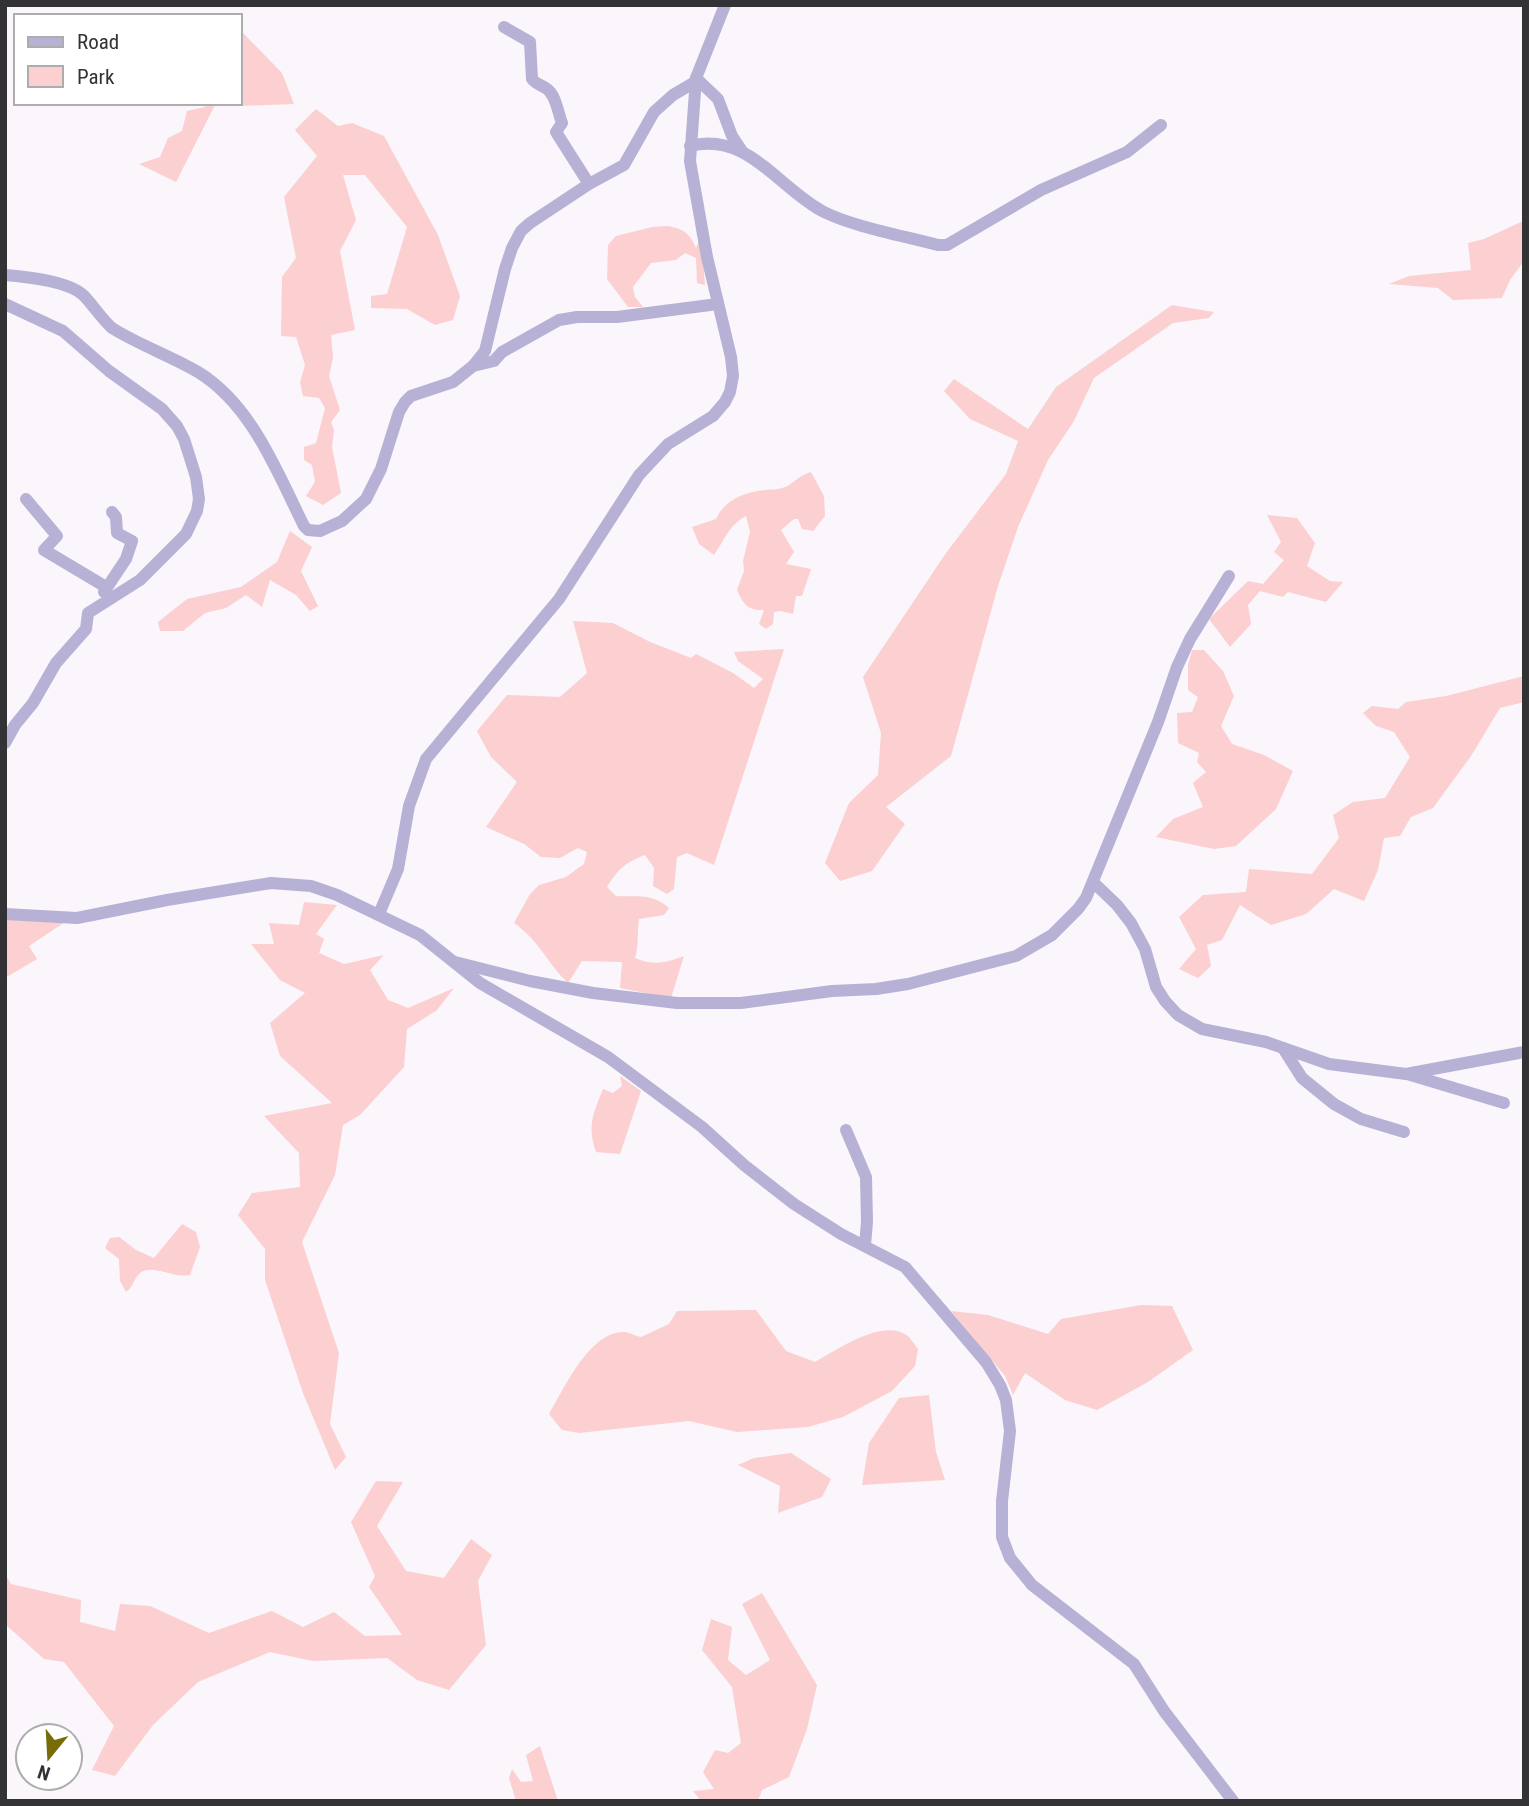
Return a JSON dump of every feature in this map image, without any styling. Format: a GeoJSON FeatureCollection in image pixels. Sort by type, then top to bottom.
{"type":"FeatureCollection","features":[{"type":"Feature","properties":{"kind":"street"},"geometry":{"type":"LineString","coordinates":[[379,914],[398,869],[409,806],[426,759],[559,599],[639,475],[668,444],[713,416],[725,402],[733,376],[691,169],[690,146],[695,80],[725,5]]}},
{"type":"Feature","properties":{"kind":"street"},"geometry":{"type":"LineString","coordinates":[[504,27],[530,42],[532,79],[549,90],[553,97],[562,123],[556,132],[589,184]]}},
{"type":"Feature","properties":{"kind":"street"},"geometry":{"type":"LineString","coordinates":[[695,80],[718,99],[729,129],[742,151]]}},
{"type":"Feature","properties":{"kind":"street"},"geometry":{"type":"LineString","coordinates":[[5,275],[75,289],[85,296],[112,328],[214,383],[233,402],[257,435],[304,526],[313,531],[342,521],[366,499],[381,469],[399,412],[405,402],[420,393],[453,382],[473,366],[485,351],[505,269],[521,231],[589,184],[625,165],[654,112],[695,80]]}},
{"type":"Feature","properties":{"kind":"street"},"geometry":{"type":"LineString","coordinates":[[690,146],[713,143],[742,151],[825,212],[938,245],[947,245],[1041,190],[1127,152],[1161,125]]}},
{"type":"Feature","properties":{"kind":"street"},"geometry":{"type":"LineString","coordinates":[[5,304],[63,331],[109,371],[144,395],[177,426],[197,477],[199,499],[192,524],[186,534],[140,580],[89,613],[86,629],[57,663],[5,743]]}},
{"type":"Feature","properties":{"kind":"street"},"geometry":{"type":"LineString","coordinates":[[473,366],[494,361],[502,352],[559,320],[617,317],[718,304]]}},
{"type":"Feature","properties":{"kind":"street"},"geometry":{"type":"LineString","coordinates":[[26,499],[57,536],[44,550],[106,587]]}},
{"type":"Feature","properties":{"kind":"street"},"geometry":{"type":"LineString","coordinates":[[98,608],[106,587],[126,559],[132,541],[117,533],[116,517],[112,512]]}},
{"type":"Feature","properties":{"kind":"street"},"geometry":{"type":"LineString","coordinates":[[452,961],[553,986],[677,1003],[741,1003],[832,990],[876,989],[931,979],[1017,956],[1052,935],[1086,898],[1158,722],[1177,667],[1190,639],[1229,576]]}},
{"type":"Feature","properties":{"kind":"street"},"geometry":{"type":"LineString","coordinates":[[1093,882],[1131,923],[1145,949],[1156,987],[1178,1015],[1202,1029],[1244,1036],[1329,1064],[1406,1074],[1504,1103]]}},
{"type":"Feature","properties":{"kind":"street"},"geometry":{"type":"LineString","coordinates":[[5,914],[77,918],[233,888],[282,883],[311,886],[379,914],[420,935],[480,983],[608,1058],[702,1127],[785,1198],[819,1220],[905,1267],[986,1362],[1000,1385],[1009,1412],[1002,1536],[1010,1558],[1032,1585],[1134,1664],[1171,1721],[1233,1801]]}},
{"type":"Feature","properties":{"kind":"street"},"geometry":{"type":"LineString","coordinates":[[1283,1048],[1302,1078],[1334,1104],[1360,1119],[1404,1132]]}},
{"type":"Feature","properties":{"kind":"street"},"geometry":{"type":"LineString","coordinates":[[1406,1074],[1524,1052]]}},
{"type":"Feature","properties":{"kind":"street"},"geometry":{"type":"LineString","coordinates":[[846,1130],[866,1177],[865,1245]]}},
{"type":"Feature","properties":{"kind":"green space"},"geometry":{"type":"Polygon","coordinates":[[[242,32],[282,73],[294,104],[238,106],[235,105],[242,105],[242,32]]]}},
{"type":"Feature","properties":{"kind":"green space"},"geometry":{"type":"Polygon","coordinates":[[[215,105],[176,182],[139,164],[160,157],[168,138],[182,131],[187,111],[215,105]]]}},
{"type":"Feature","properties":{"kind":"green space"},"geometry":{"type":"Polygon","coordinates":[[[316,109],[338,126],[352,123],[384,136],[438,235],[460,296],[453,320],[435,325],[407,309],[371,308],[371,296],[387,294],[407,227],[365,175],[343,175],[356,220],[340,251],[355,330],[331,335],[333,358],[329,376],[340,410],[331,422],[334,430],[332,447],[341,493],[323,505],[306,496],[315,482],[312,465],[304,460],[304,447],[316,443],[325,408],[319,398],[303,396],[300,382],[305,365],[296,337],[281,336],[282,277],[296,258],[284,197],[317,156],[295,130],[316,109]]]}},
{"type":"Feature","properties":{"kind":"green space"},"geometry":{"type":"Polygon","coordinates":[[[1524,198],[1524,261],[1510,280],[1502,298],[1453,300],[1438,288],[1389,284],[1409,276],[1471,270],[1468,243],[1484,239],[1523,221],[1524,198]]]}},
{"type":"Feature","properties":{"kind":"green space"},"geometry":{"type":"Polygon","coordinates":[[[668,226],[685,232],[696,248],[699,240],[705,285],[697,283],[696,258],[685,253],[676,260],[651,263],[633,287],[635,297],[643,307],[628,307],[607,279],[608,245],[616,236],[668,226]]]}},
{"type":"Feature","properties":{"kind":"green space"},"geometry":{"type":"Polygon","coordinates":[[[1172,305],[1214,312],[1209,318],[1173,323],[1094,378],[1074,421],[1048,460],[1018,527],[998,586],[951,756],[886,807],[905,824],[872,871],[840,881],[825,863],[849,803],[878,775],[881,733],[863,677],[946,553],[1006,474],[1018,441],[970,419],[944,391],[954,379],[1028,429],[1056,387],[1172,305]]]}},
{"type":"Feature","properties":{"kind":"green space"},"geometry":{"type":"Polygon","coordinates":[[[811,472],[824,496],[825,516],[813,531],[802,529],[798,519],[794,519],[781,530],[794,552],[786,564],[811,569],[802,596],[796,596],[793,614],[774,612],[773,624],[766,629],[759,624],[764,610],[747,606],[737,590],[744,571],[743,561],[750,532],[746,516],[731,528],[714,555],[699,544],[692,527],[716,519],[725,506],[736,498],[786,487],[811,472]]]}},
{"type":"Feature","properties":{"kind":"green space"},"geometry":{"type":"Polygon","coordinates":[[[1267,515],[1297,518],[1315,543],[1307,566],[1330,581],[1343,582],[1326,602],[1288,592],[1283,597],[1260,591],[1248,605],[1251,624],[1230,647],[1209,619],[1248,581],[1263,584],[1284,560],[1274,552],[1281,542],[1267,515]]]}},
{"type":"Feature","properties":{"kind":"green space"},"geometry":{"type":"Polygon","coordinates":[[[290,531],[312,547],[301,571],[318,606],[310,611],[296,595],[270,580],[262,607],[246,595],[226,608],[205,613],[183,631],[160,631],[158,622],[187,599],[241,587],[277,562],[290,531]]]}},
{"type":"Feature","properties":{"kind":"green space"},"geometry":{"type":"Polygon","coordinates":[[[573,621],[613,623],[650,642],[691,658],[696,654],[733,673],[754,688],[763,679],[738,661],[734,652],[784,649],[714,865],[687,853],[677,857],[674,889],[667,894],[653,886],[654,868],[645,855],[623,867],[607,887],[616,896],[651,898],[669,908],[664,915],[639,919],[635,958],[660,963],[684,956],[671,998],[620,988],[622,962],[582,961],[568,983],[530,937],[514,923],[530,894],[539,885],[566,877],[584,864],[587,852],[578,848],[560,858],[541,857],[524,844],[486,827],[517,782],[491,757],[477,731],[507,695],[560,697],[587,673],[573,621]]]}},
{"type":"Feature","properties":{"kind":"green space"},"geometry":{"type":"Polygon","coordinates":[[[1192,650],[1204,650],[1223,671],[1234,696],[1221,726],[1232,744],[1264,755],[1293,771],[1276,809],[1236,846],[1214,849],[1156,837],[1173,819],[1203,807],[1193,783],[1206,772],[1197,762],[1199,753],[1178,743],[1177,713],[1192,712],[1198,697],[1188,690],[1188,665],[1192,650]]]}},
{"type":"Feature","properties":{"kind":"green space"},"geometry":{"type":"Polygon","coordinates":[[[1524,676],[1524,702],[1500,708],[1471,756],[1433,808],[1411,817],[1400,836],[1384,838],[1378,870],[1364,901],[1334,889],[1306,914],[1271,925],[1240,905],[1222,940],[1207,945],[1211,966],[1198,978],[1179,969],[1196,949],[1179,917],[1203,895],[1246,892],[1249,869],[1312,874],[1339,838],[1333,815],[1353,802],[1385,798],[1410,757],[1394,732],[1376,726],[1363,713],[1372,706],[1398,709],[1406,702],[1446,696],[1524,676]]]}},
{"type":"Feature","properties":{"kind":"green space"},"geometry":{"type":"Polygon","coordinates":[[[304,902],[337,905],[316,934],[324,939],[319,953],[344,964],[384,955],[370,970],[388,1000],[408,1008],[454,988],[437,1010],[407,1029],[404,1067],[360,1115],[343,1125],[335,1175],[302,1242],[339,1353],[330,1424],[346,1457],[335,1470],[303,1393],[265,1280],[265,1249],[238,1215],[252,1193],[300,1187],[299,1153],[264,1116],[332,1103],[280,1056],[270,1023],[305,993],[280,980],[251,944],[274,944],[269,923],[299,925],[304,902]]]}},
{"type":"Feature","properties":{"kind":"green space"},"geometry":{"type":"Polygon","coordinates":[[[5,911],[95,915],[96,921],[65,922],[29,946],[37,959],[5,978],[5,911]]]}},
{"type":"Feature","properties":{"kind":"green space"},"geometry":{"type":"Polygon","coordinates":[[[620,1076],[641,1091],[620,1154],[596,1152],[592,1135],[594,1113],[603,1089],[613,1093],[622,1086],[620,1076]]]}},
{"type":"Feature","properties":{"kind":"green space"},"geometry":{"type":"Polygon","coordinates":[[[182,1224],[196,1232],[200,1247],[190,1275],[144,1271],[126,1292],[120,1281],[119,1259],[105,1248],[110,1238],[119,1237],[136,1250],[154,1258],[182,1224]]]}},
{"type":"Feature","properties":{"kind":"green space"},"geometry":{"type":"Polygon","coordinates":[[[1141,1305],[1172,1306],[1193,1350],[1148,1382],[1097,1410],[1065,1400],[1025,1373],[1013,1395],[1005,1376],[951,1311],[988,1315],[1048,1334],[1061,1319],[1141,1305]]]}},
{"type":"Feature","properties":{"kind":"green space"},"geometry":{"type":"Polygon","coordinates":[[[756,1310],[786,1351],[815,1362],[860,1337],[886,1330],[898,1331],[908,1336],[918,1349],[915,1366],[892,1391],[843,1417],[808,1427],[737,1432],[689,1421],[579,1433],[562,1430],[549,1414],[570,1377],[600,1340],[625,1332],[641,1337],[669,1324],[677,1311],[756,1310]]]}},
{"type":"Feature","properties":{"kind":"green space"},"geometry":{"type":"Polygon","coordinates":[[[929,1395],[936,1452],[945,1480],[862,1485],[869,1443],[899,1398],[929,1395]]]}},
{"type":"Feature","properties":{"kind":"green space"},"geometry":{"type":"Polygon","coordinates":[[[791,1453],[831,1479],[822,1497],[778,1513],[780,1486],[738,1465],[754,1458],[791,1453]]]}},
{"type":"Feature","properties":{"kind":"green space"},"geometry":{"type":"Polygon","coordinates":[[[376,1481],[403,1482],[377,1526],[406,1571],[444,1578],[471,1539],[492,1555],[478,1581],[486,1645],[449,1690],[417,1680],[387,1658],[313,1661],[270,1652],[198,1682],[153,1725],[115,1776],[92,1770],[114,1726],[64,1662],[44,1659],[5,1624],[5,1574],[11,1584],[81,1600],[80,1622],[115,1631],[120,1604],[150,1606],[209,1633],[272,1611],[303,1627],[334,1612],[365,1636],[402,1635],[369,1587],[375,1576],[351,1522],[376,1481]]]}},
{"type":"Feature","properties":{"kind":"green space"},"geometry":{"type":"Polygon","coordinates":[[[762,1593],[817,1685],[807,1729],[789,1777],[762,1790],[758,1801],[701,1801],[693,1791],[714,1789],[703,1772],[715,1750],[728,1753],[741,1743],[732,1687],[702,1650],[711,1619],[732,1627],[728,1660],[746,1675],[770,1660],[742,1604],[762,1593]]]}},
{"type":"Feature","properties":{"kind":"green space"},"geometry":{"type":"Polygon","coordinates":[[[540,1746],[558,1801],[516,1801],[509,1778],[512,1769],[521,1782],[533,1781],[526,1755],[540,1746]]]}}]}
